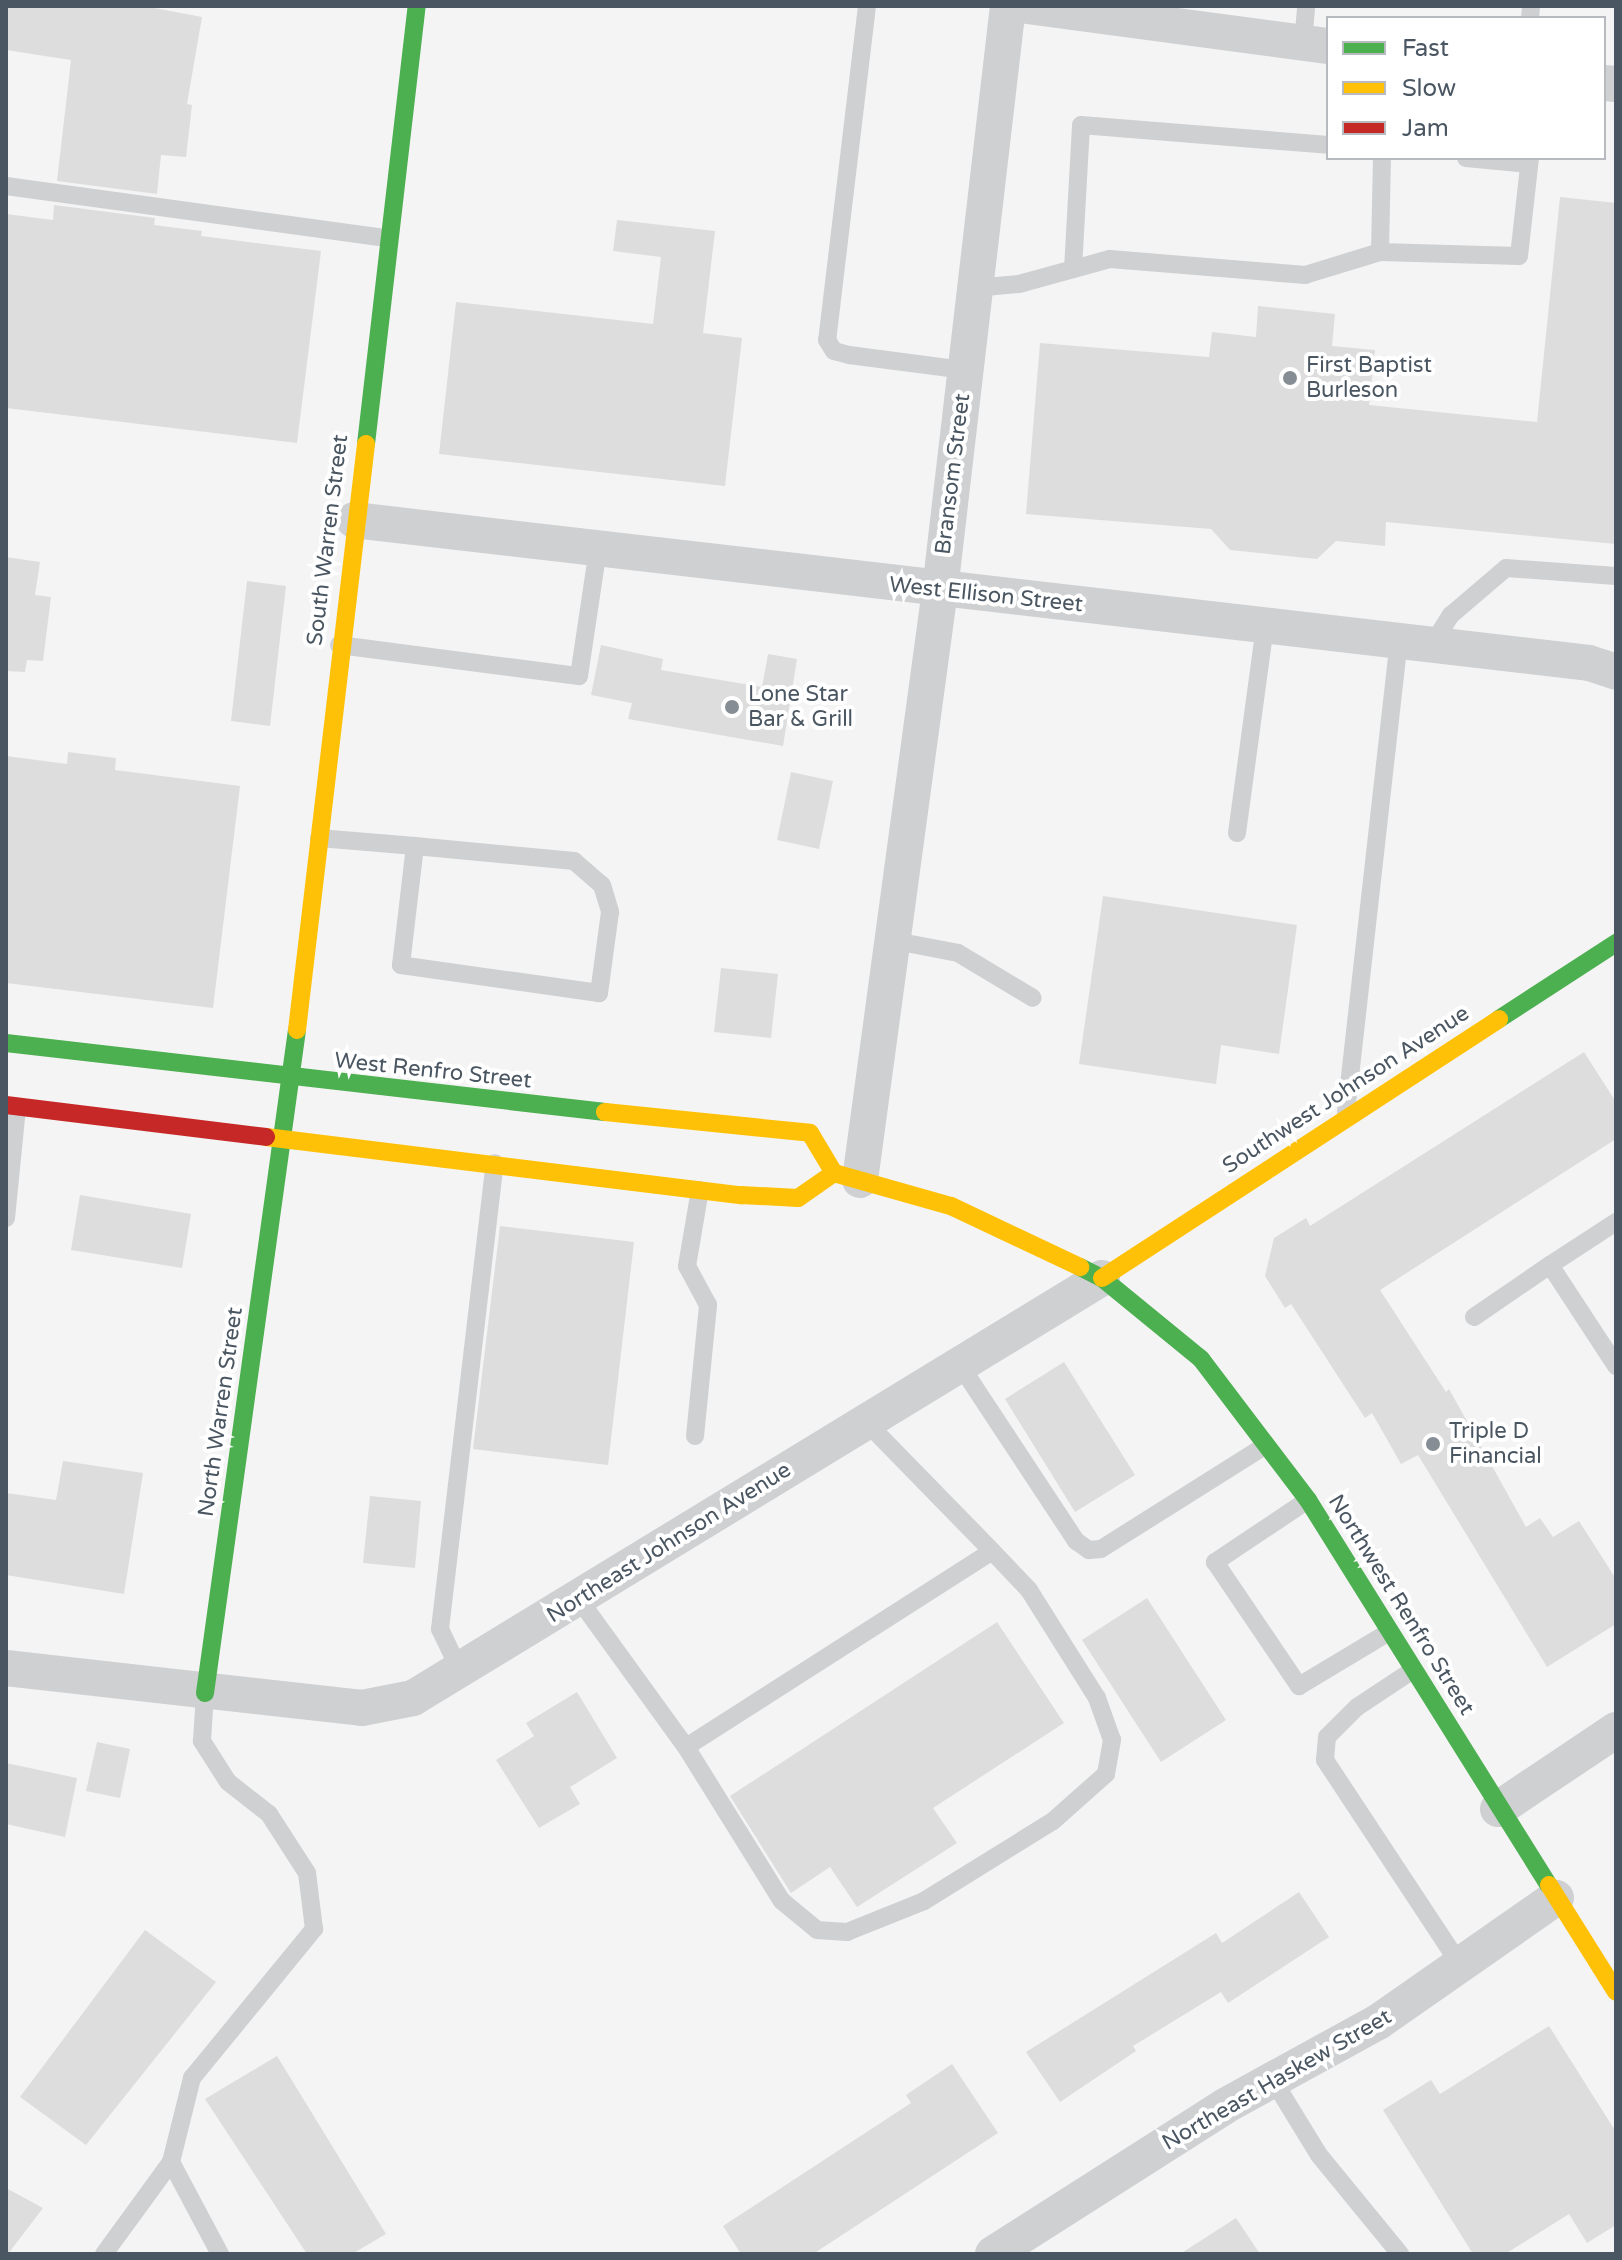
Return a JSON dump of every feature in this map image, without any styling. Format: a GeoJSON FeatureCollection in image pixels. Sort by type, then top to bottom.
{"type":"FeatureCollection","features":[{"type":"Feature","properties":{"kind":"main road","name":"South Warren Street"},"geometry":{"type":"LineString","coordinates":[[290,1079],[316,838],[417,6]]}},
{"type":"Feature","properties":{"kind":"main road","name":"Southwest Johnson Avenue"},"geometry":{"type":"LineString","coordinates":[[1102,1278],[1345,1119],[1614,949]]}},
{"type":"Feature","properties":{"kind":"main road","name":"West Renfro Street"},"geometry":{"type":"LineString","coordinates":[[6,1043],[290,1079],[810,1133],[847,1176]]}},
{"type":"Feature","properties":{"kind":"main road","name":"North Warren Street"},"geometry":{"type":"LineString","coordinates":[[205,1693],[290,1079]]}},
{"type":"Feature","properties":{"kind":"main road"},"geometry":{"type":"LineString","coordinates":[[12,1106],[798,1198],[847,1176],[951,1206],[1102,1278]]}},
{"type":"Feature","properties":{"kind":"main road","name":"Northwest Renfro Street"},"geometry":{"type":"LineString","coordinates":[[1102,1278],[1201,1359],[1308,1500],[1498,1809],[1616,1992]]}},
{"type":"Feature","properties":{"kind":"street","name":"Bransom Street"},"geometry":{"type":"LineString","coordinates":[[847,1176],[890,940],[940,590],[1008,6]]}},
{"type":"Feature","properties":{"kind":"street"},"geometry":{"type":"LineString","coordinates":[[1027,6],[1315,44]]}},
{"type":"Feature","properties":{"kind":"street","name":"West Ellison Street"},"geometry":{"type":"LineString","coordinates":[[354,520],[1589,663],[1616,672]]}},
{"type":"Feature","properties":{"kind":"street","name":"Northeast Johnson Avenue"},"geometry":{"type":"LineString","coordinates":[[6,1668],[205,1693],[362,1708],[413,1698],[461,1673],[578,1598],[1102,1278]]}},
{"type":"Feature","properties":{"kind":"street"},"geometry":{"type":"LineString","coordinates":[[1498,1809],[1616,1730]]}},
{"type":"Feature","properties":{"kind":"street","name":"Northeast Haskew Street"},"geometry":{"type":"LineString","coordinates":[[993,2254],[1273,2080],[1378,2022],[1556,1898]]}},
{"type":"Feature","properties":{"kind":"lane"},"geometry":{"type":"LineString","coordinates":[[867,6],[827,340],[834,351],[849,355],[965,370]]}},
{"type":"Feature","properties":{"kind":"lane"},"geometry":{"type":"LineString","coordinates":[[1306,6],[1315,44]]}},
{"type":"Feature","properties":{"kind":"lane"},"geometry":{"type":"LineString","coordinates":[[1073,269],[1081,125],[1326,145]]}},
{"type":"Feature","properties":{"kind":"lane"},"geometry":{"type":"LineString","coordinates":[[1380,252],[1382,160]]}},
{"type":"Feature","properties":{"kind":"lane"},"geometry":{"type":"LineString","coordinates":[[975,288],[1019,284],[1110,259],[1305,275],[1380,252],[1519,256],[1529,161],[1508,160]]}},
{"type":"Feature","properties":{"kind":"lane"},"geometry":{"type":"LineString","coordinates":[[6,186],[388,238]]}},
{"type":"Feature","properties":{"kind":"lane"},"geometry":{"type":"LineString","coordinates":[[339,645],[579,676],[598,549]]}},
{"type":"Feature","properties":{"kind":"lane"},"geometry":{"type":"LineString","coordinates":[[1345,1119],[1416,643],[1506,568],[1616,576]]}},
{"type":"Feature","properties":{"kind":"lane"},"geometry":{"type":"LineString","coordinates":[[1237,833],[1265,626]]}},
{"type":"Feature","properties":{"kind":"lane"},"geometry":{"type":"LineString","coordinates":[[316,838],[415,846],[574,861],[591,871],[602,885],[610,912],[599,993],[401,965],[415,846]]}},
{"type":"Feature","properties":{"kind":"lane"},"geometry":{"type":"LineString","coordinates":[[890,940],[958,953],[1033,998]]}},
{"type":"Feature","properties":{"kind":"lane"},"geometry":{"type":"LineString","coordinates":[[6,1218],[12,1106]]}},
{"type":"Feature","properties":{"kind":"lane"},"geometry":{"type":"LineString","coordinates":[[461,1673],[440,1629],[495,1163]]}},
{"type":"Feature","properties":{"kind":"lane"},"geometry":{"type":"LineString","coordinates":[[695,1436],[708,1305],[687,1266],[701,1187]]}},
{"type":"Feature","properties":{"kind":"lane"},"geometry":{"type":"LineString","coordinates":[[1474,1317],[1616,1222]]}},
{"type":"Feature","properties":{"kind":"lane"},"geometry":{"type":"LineString","coordinates":[[1550,1265],[1616,1366]]}},
{"type":"Feature","properties":{"kind":"lane"},"geometry":{"type":"LineString","coordinates":[[960,1365],[1076,1541],[1089,1550],[1101,1549],[1266,1445]]}},
{"type":"Feature","properties":{"kind":"lane"},"geometry":{"type":"LineString","coordinates":[[578,1598],[686,1747],[782,1901],[817,1930],[847,1932],[924,1901],[1053,1821],[1106,1774],[1112,1740],[1097,1698],[1038,1604],[992,1551],[866,1422]]}},
{"type":"Feature","properties":{"kind":"lane"},"geometry":{"type":"LineString","coordinates":[[1308,1500],[1215,1562],[1299,1686],[1389,1632]]}},
{"type":"Feature","properties":{"kind":"lane"},"geometry":{"type":"LineString","coordinates":[[686,1747],[992,1551]]}},
{"type":"Feature","properties":{"kind":"lane"},"geometry":{"type":"LineString","coordinates":[[1413,1670],[1357,1707],[1327,1737],[1325,1760],[1460,1965]]}},
{"type":"Feature","properties":{"kind":"lane"},"geometry":{"type":"LineString","coordinates":[[104,2254],[171,2162],[192,2078],[314,1929],[307,1873],[269,1814],[228,1782],[202,1741],[205,1693]]}},
{"type":"Feature","properties":{"kind":"lane"},"geometry":{"type":"LineString","coordinates":[[1273,2080],[1319,2155],[1400,2254]]}},
{"type":"Feature","properties":{"kind":"lane"},"geometry":{"type":"LineString","coordinates":[[171,2162],[220,2254]]}},
{"type":"Feature","properties":{"kind":"building"},"geometry":{"type":"Polygon","coordinates":[[[6,6],[144,6],[202,17],[187,104],[192,105],[186,157],[161,155],[157,194],[57,181],[71,60],[6,50],[6,6]]]}},
{"type":"Feature","properties":{"kind":"building","name":"First Baptist Burleson"},"geometry":{"type":"Polygon","coordinates":[[[1560,197],[1616,203],[1616,544],[1386,522],[1385,546],[1336,541],[1317,559],[1230,550],[1211,529],[1026,514],[1040,343],[1209,357],[1212,332],[1256,337],[1258,306],[1335,314],[1332,346],[1375,350],[1369,405],[1537,422],[1560,197]]]}},
{"type":"Feature","properties":{"kind":"building"},"geometry":{"type":"Polygon","coordinates":[[[54,205],[155,218],[154,225],[202,231],[201,236],[321,251],[297,443],[6,408],[6,214],[53,220],[54,205]]]}},
{"type":"Feature","properties":{"kind":"building"},"geometry":{"type":"Polygon","coordinates":[[[617,220],[715,231],[703,333],[742,338],[725,486],[439,454],[456,302],[653,324],[661,257],[613,251],[617,220]]]}},
{"type":"Feature","properties":{"kind":"building"},"geometry":{"type":"Polygon","coordinates":[[[6,557],[40,562],[35,595],[51,597],[43,661],[27,660],[25,672],[6,671],[6,557]]]}},
{"type":"Feature","properties":{"kind":"building"},"geometry":{"type":"Polygon","coordinates":[[[247,581],[286,586],[270,726],[231,721],[247,581]]]}},
{"type":"Feature","properties":{"kind":"building","name":"Lone Star Bar & Grill"},"geometry":{"type":"Polygon","coordinates":[[[601,645],[663,659],[661,670],[762,687],[768,654],[797,659],[783,746],[628,719],[632,703],[591,695],[601,645]]]}},
{"type":"Feature","properties":{"kind":"building"},"geometry":{"type":"Polygon","coordinates":[[[68,752],[116,758],[115,770],[240,786],[213,1008],[6,983],[6,756],[67,764],[68,752]]]}},
{"type":"Feature","properties":{"kind":"building"},"geometry":{"type":"Polygon","coordinates":[[[791,772],[833,781],[819,849],[777,840],[791,772]]]}},
{"type":"Feature","properties":{"kind":"building"},"geometry":{"type":"Polygon","coordinates":[[[1103,896],[1297,925],[1279,1054],[1221,1045],[1216,1084],[1079,1064],[1103,896]]]}},
{"type":"Feature","properties":{"kind":"building"},"geometry":{"type":"Polygon","coordinates":[[[721,968],[778,974],[771,1038],[714,1032],[721,968]]]}},
{"type":"Feature","properties":{"kind":"building"},"geometry":{"type":"Polygon","coordinates":[[[1584,1052],[1616,1102],[1616,1139],[1380,1290],[1446,1392],[1449,1389],[1526,1527],[1540,1518],[1553,1537],[1579,1521],[1616,1579],[1616,1624],[1547,1667],[1418,1455],[1401,1464],[1372,1413],[1365,1418],[1291,1304],[1285,1308],[1265,1276],[1274,1238],[1306,1218],[1310,1226],[1584,1052]]]}},
{"type":"Feature","properties":{"kind":"building"},"geometry":{"type":"Polygon","coordinates":[[[80,1195],[191,1214],[182,1268],[71,1250],[80,1195]]]}},
{"type":"Feature","properties":{"kind":"building"},"geometry":{"type":"Polygon","coordinates":[[[500,1226],[634,1242],[608,1465],[473,1449],[500,1226]]]}},
{"type":"Feature","properties":{"kind":"building"},"geometry":{"type":"Polygon","coordinates":[[[1064,1362],[1135,1475],[1075,1512],[1005,1399],[1064,1362]]]}},
{"type":"Feature","properties":{"kind":"building"},"geometry":{"type":"Polygon","coordinates":[[[63,1461],[143,1473],[124,1594],[6,1575],[6,1493],[56,1500],[63,1461]]]}},
{"type":"Feature","properties":{"kind":"building"},"geometry":{"type":"Polygon","coordinates":[[[370,1496],[421,1501],[415,1568],[363,1563],[370,1496]]]}},
{"type":"Feature","properties":{"kind":"building"},"geometry":{"type":"Polygon","coordinates":[[[1147,1598],[1226,1720],[1161,1762],[1082,1640],[1147,1598]]]}},
{"type":"Feature","properties":{"kind":"building"},"geometry":{"type":"Polygon","coordinates":[[[997,1622],[1064,1723],[933,1808],[957,1843],[857,1907],[830,1867],[791,1893],[730,1796],[997,1622]]]}},
{"type":"Feature","properties":{"kind":"building"},"geometry":{"type":"Polygon","coordinates":[[[577,1692],[617,1758],[570,1787],[580,1804],[539,1828],[496,1760],[534,1736],[526,1723],[577,1692]]]}},
{"type":"Feature","properties":{"kind":"building"},"geometry":{"type":"Polygon","coordinates":[[[97,1742],[130,1749],[120,1798],[86,1791],[97,1742]]]}},
{"type":"Feature","properties":{"kind":"building"},"geometry":{"type":"Polygon","coordinates":[[[6,1763],[77,1778],[65,1837],[6,1824],[6,1763]]]}},
{"type":"Feature","properties":{"kind":"building"},"geometry":{"type":"Polygon","coordinates":[[[1299,1892],[1329,1937],[1228,2003],[1221,1992],[1133,2046],[1136,2051],[1060,2102],[1026,2052],[1216,1933],[1222,1943],[1299,1892]]]}},
{"type":"Feature","properties":{"kind":"building"},"geometry":{"type":"Polygon","coordinates":[[[145,1930],[216,1982],[86,2145],[20,2097],[145,1930]]]}},
{"type":"Feature","properties":{"kind":"building"},"geometry":{"type":"Polygon","coordinates":[[[1549,2026],[1616,2132],[1616,2225],[1587,2243],[1569,2214],[1505,2254],[1473,2254],[1383,2110],[1431,2080],[1440,2094],[1549,2026]]]}},
{"type":"Feature","properties":{"kind":"building"},"geometry":{"type":"Polygon","coordinates":[[[277,2056],[386,2234],[352,2254],[307,2254],[205,2099],[277,2056]]]}},
{"type":"Feature","properties":{"kind":"building"},"geometry":{"type":"Polygon","coordinates":[[[952,2064],[998,2133],[813,2254],[741,2254],[723,2226],[911,2103],[906,2095],[952,2064]]]}},
{"type":"Feature","properties":{"kind":"building"},"geometry":{"type":"Polygon","coordinates":[[[6,2188],[43,2208],[8,2254],[6,2254],[6,2188]]]}},
{"type":"Feature","properties":{"kind":"building"},"geometry":{"type":"Polygon","coordinates":[[[1236,2218],[1260,2254],[1180,2254],[1236,2218]]]}},
{"type":"Feature","properties":{"kind":"traffic: fast"},"geometry":{"type":"LineString","coordinates":[[366,444],[417,6]]}},
{"type":"Feature","properties":{"kind":"traffic: fast"},"geometry":{"type":"LineString","coordinates":[[1499,1019],[1616,943]]}},
{"type":"Feature","properties":{"kind":"traffic: fast"},"geometry":{"type":"LineString","coordinates":[[205,1693],[297,1030]]}},
{"type":"Feature","properties":{"kind":"traffic: fast"},"geometry":{"type":"LineString","coordinates":[[6,1043],[605,1112]]}},
{"type":"Feature","properties":{"kind":"traffic: fast"},"geometry":{"type":"LineString","coordinates":[[1080,1267],[1102,1278],[1201,1359],[1308,1500],[1549,1885]]}},
{"type":"Feature","properties":{"kind":"traffic: slow"},"geometry":{"type":"LineString","coordinates":[[297,1030],[366,444]]}},
{"type":"Feature","properties":{"kind":"traffic: slow"},"geometry":{"type":"LineString","coordinates":[[1102,1278],[1499,1019]]}},
{"type":"Feature","properties":{"kind":"traffic: slow"},"geometry":{"type":"LineString","coordinates":[[605,1112],[810,1133],[834,1173],[951,1206],[1080,1267]]}},
{"type":"Feature","properties":{"kind":"traffic: slow"},"geometry":{"type":"LineString","coordinates":[[266,1137],[741,1195],[798,1198],[834,1173]]}},
{"type":"Feature","properties":{"kind":"traffic: slow"},"geometry":{"type":"LineString","coordinates":[[1549,1885],[1616,1992]]}},
{"type":"Feature","properties":{"kind":"traffic: jam"},"geometry":{"type":"LineString","coordinates":[[6,1105],[266,1137]]}},
{"type":"Feature","properties":{"kind":"place","name":"First Baptist Burleson"},"geometry":{"type":"Point","coordinates":[1290,378]}},
{"type":"Feature","properties":{"kind":"place","name":"Lone Star Bar & Grill"},"geometry":{"type":"Point","coordinates":[732,707]}},
{"type":"Feature","properties":{"kind":"place","name":"Triple D Financial"},"geometry":{"type":"Point","coordinates":[1433,1444]}}]}
